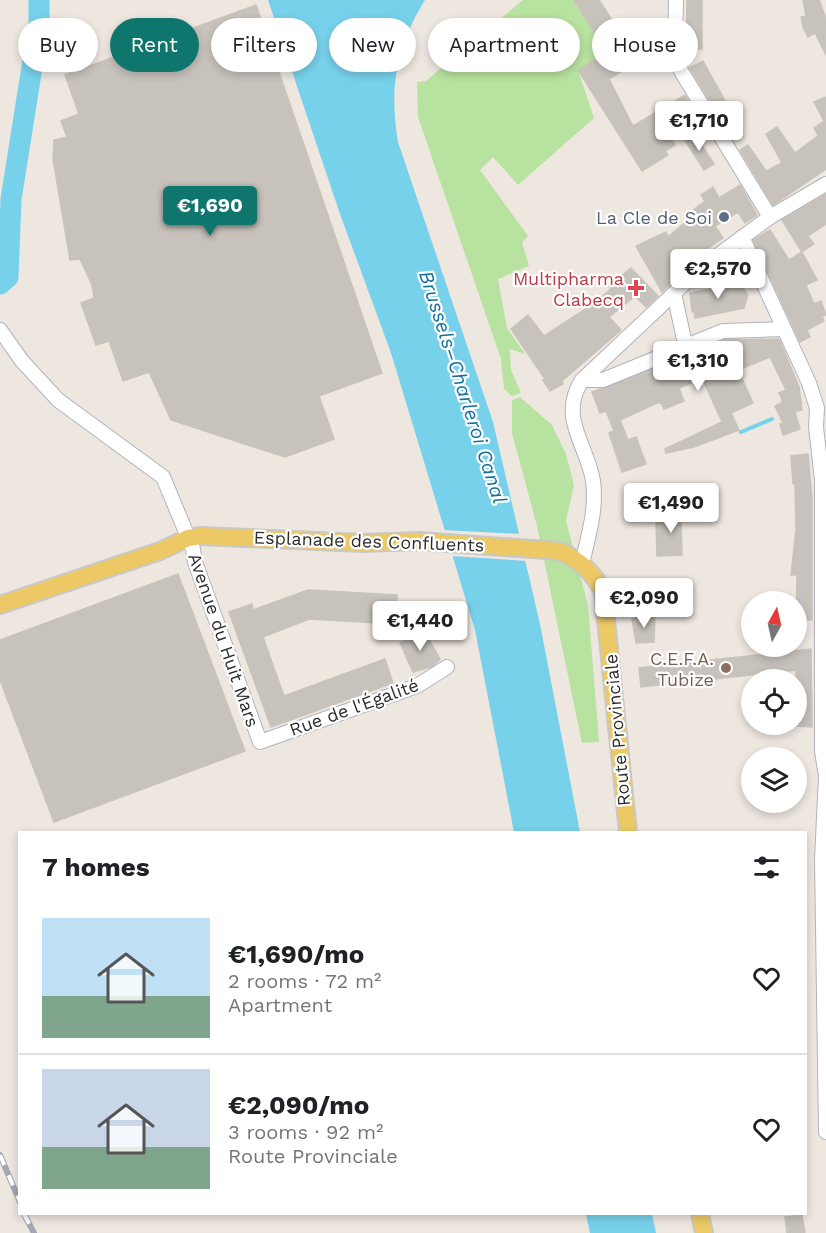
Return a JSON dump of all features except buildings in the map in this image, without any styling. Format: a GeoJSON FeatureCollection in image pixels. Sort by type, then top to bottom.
{"type":"FeatureCollection","features":[{"type":"Feature","properties":{"kind":"main road","name":"Esplanade des Confluents"},"geometry":{"type":"LineString","coordinates":[[188,538],[201,536],[363,543],[419,541],[549,549]]}},
{"type":"Feature","properties":{"kind":"main road"},"geometry":{"type":"LineString","coordinates":[[0,605],[167,549],[188,538]]}},
{"type":"Feature","properties":{"kind":"main road","name":"Route Provinciale"},"geometry":{"type":"LineString","coordinates":[[549,549],[560,551],[582,564],[594,574],[603,591],[628,831]]}},
{"type":"Feature","properties":{"kind":"main road"},"geometry":{"type":"LineString","coordinates":[[700,1215],[704,1233]]}},
{"type":"Feature","properties":{"kind":"street"},"geometry":{"type":"LineString","coordinates":[[676,0],[675,39],[681,71],[770,217]]}},
{"type":"Feature","properties":{"kind":"street"},"geometry":{"type":"LineString","coordinates":[[582,564],[594,503],[593,479],[571,410],[576,389],[582,380],[702,267],[770,217],[826,184]]}},
{"type":"Feature","properties":{"kind":"street"},"geometry":{"type":"LineString","coordinates":[[742,237],[783,329],[822,406],[816,427],[822,480],[822,742],[826,776],[822,859],[826,1132]]}},
{"type":"Feature","properties":{"kind":"street"},"geometry":{"type":"LineString","coordinates":[[674,293],[685,344]]}},
{"type":"Feature","properties":{"kind":"street"},"geometry":{"type":"LineString","coordinates":[[582,380],[603,380],[685,344],[723,331],[783,329]]}},
{"type":"Feature","properties":{"kind":"street","name":"Avenue du Huit Mars"},"geometry":{"type":"LineString","coordinates":[[0,330],[22,361],[58,400],[164,477],[260,742]]}},
{"type":"Feature","properties":{"kind":"street","name":"Rue de l'Égalité"},"geometry":{"type":"LineString","coordinates":[[260,742],[417,686],[447,667]]}},
{"type":"Feature","properties":{"kind":"green space"},"geometry":{"type":"Polygon","coordinates":[[[523,0],[574,0],[592,28],[592,61],[580,69],[580,18],[501,18],[523,0]]]}},
{"type":"Feature","properties":{"kind":"green space"},"geometry":{"type":"Polygon","coordinates":[[[437,72],[579,72],[594,118],[518,185],[493,157],[480,170],[528,236],[522,242],[529,266],[498,279],[507,328],[525,354],[510,349],[511,370],[521,393],[512,396],[504,389],[501,359],[418,117],[417,82],[426,81],[437,72]]]}},
{"type":"Feature","properties":{"kind":"green space"},"geometry":{"type":"Polygon","coordinates":[[[520,397],[552,425],[566,454],[574,485],[566,521],[588,605],[599,742],[582,743],[537,526],[512,433],[512,400],[520,397]]]}},
{"type":"Feature","properties":{"kind":"water","name":"Brussels–Charleroi Canal"},"geometry":{"type":"Polygon","coordinates":[[[268,0],[425,0],[415,18],[329,18],[329,72],[397,72],[394,104],[398,142],[493,422],[540,624],[580,831],[514,831],[475,630],[391,353],[340,214],[292,72],[317,72],[317,18],[274,18],[268,0]]]}},
{"type":"Feature","properties":{"kind":"water"},"geometry":{"type":"Polygon","coordinates":[[[586,1215],[652,1215],[656,1233],[590,1233],[586,1215]]]}},
{"type":"Feature","properties":{"kind":"pier"},"geometry":{"type":"Polygon","coordinates":[[[442,530],[522,534],[528,561],[450,556],[442,530]]]}},
{"type":"Feature","properties":{"kind":"waterway"},"geometry":{"type":"LineString","coordinates":[[0,284],[8,277],[11,199],[39,23],[39,0]]}},
{"type":"Feature","properties":{"kind":"waterway"},"geometry":{"type":"LineString","coordinates":[[741,432],[772,419]]}},
{"type":"Feature","properties":{"kind":"railway"},"geometry":{"type":"LineString","coordinates":[[0,1155],[18,1197]]}},
{"type":"Feature","properties":{"kind":"railway"},"geometry":{"type":"LineString","coordinates":[[25,1215],[34,1233]]}},
{"type":"Feature","properties":{"kind":"place","name":"La Cle de Soi"},"geometry":{"type":"Point","coordinates":[724,217]}},
{"type":"Feature","properties":{"kind":"place","name":"Multipharma Clabecq"},"geometry":{"type":"Point","coordinates":[636,288]}},
{"type":"Feature","properties":{"kind":"place","name":"C.E.F.A. Tubize"},"geometry":{"type":"Point","coordinates":[726,668]}}]}
